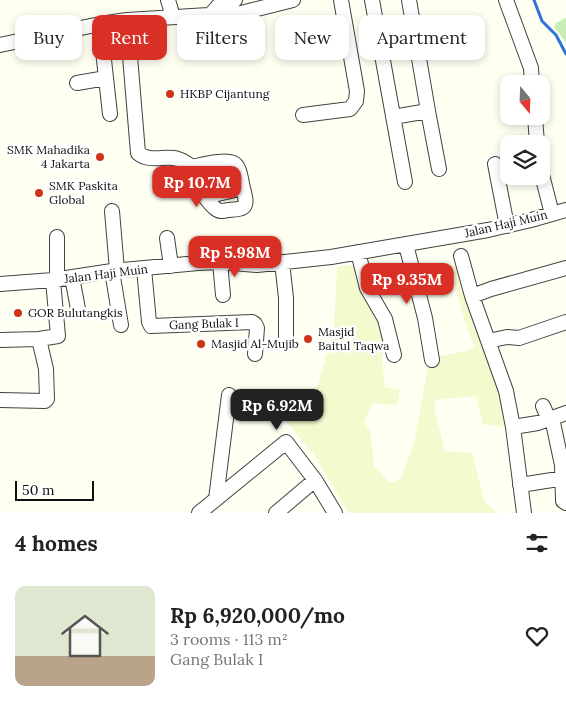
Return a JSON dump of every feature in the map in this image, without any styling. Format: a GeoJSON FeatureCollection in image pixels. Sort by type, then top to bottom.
{"type":"FeatureCollection","features":[{"type":"Feature","properties":{"kind":"street"},"geometry":{"type":"LineString","coordinates":[[168,0],[173,17]]}},
{"type":"Feature","properties":{"kind":"street"},"geometry":{"type":"LineString","coordinates":[[211,14],[220,4],[235,0]]}},
{"type":"Feature","properties":{"kind":"street"},"geometry":{"type":"LineString","coordinates":[[167,17],[241,13],[293,0]]}},
{"type":"Feature","properties":{"kind":"street"},"geometry":{"type":"LineString","coordinates":[[303,115],[350,108],[356,101],[357,91],[341,0]]}},
{"type":"Feature","properties":{"kind":"street"},"geometry":{"type":"LineString","coordinates":[[372,0],[405,182]]}},
{"type":"Feature","properties":{"kind":"street"},"geometry":{"type":"LineString","coordinates":[[409,0],[439,169]]}},
{"type":"Feature","properties":{"kind":"street"},"geometry":{"type":"LineString","coordinates":[[506,0],[531,68],[531,75]]}},
{"type":"Feature","properties":{"kind":"street"},"geometry":{"type":"LineString","coordinates":[[0,45],[92,24]]}},
{"type":"Feature","properties":{"kind":"street"},"geometry":{"type":"LineString","coordinates":[[108,60],[106,78],[113,112],[112,60]]}},
{"type":"Feature","properties":{"kind":"street"},"geometry":{"type":"LineString","coordinates":[[120,60],[138,153],[151,158],[178,159],[192,167],[200,190],[215,209],[220,211],[241,210],[245,207],[247,202],[238,168],[232,162],[216,162],[192,167]]}},
{"type":"Feature","properties":{"kind":"street"},"geometry":{"type":"LineString","coordinates":[[77,83],[106,78]]}},
{"type":"Feature","properties":{"kind":"street"},"geometry":{"type":"LineString","coordinates":[[393,117],[428,112]]}},
{"type":"Feature","properties":{"kind":"street"},"geometry":{"type":"LineString","coordinates":[[495,164],[507,226]]}},
{"type":"Feature","properties":{"kind":"street"},"geometry":{"type":"LineString","coordinates":[[548,185],[562,214]]}},
{"type":"Feature","properties":{"kind":"street"},"geometry":{"type":"LineString","coordinates":[[205,197],[243,188]]}},
{"type":"Feature","properties":{"kind":"street"},"geometry":{"type":"LineString","coordinates":[[112,211],[115,270],[121,325]]}},
{"type":"Feature","properties":{"kind":"street","name":"Jalan Haji Muin"},"geometry":{"type":"LineString","coordinates":[[0,284],[55,280],[115,270],[220,262],[257,265],[282,262],[406,245],[562,214]]}},
{"type":"Feature","properties":{"kind":"street"},"geometry":{"type":"LineString","coordinates":[[0,340],[57,337],[55,280],[57,237]]}},
{"type":"Feature","properties":{"kind":"street"},"geometry":{"type":"LineString","coordinates":[[167,238],[171,266]]}},
{"type":"Feature","properties":{"kind":"street"},"geometry":{"type":"LineString","coordinates":[[406,245],[425,318],[432,360]]}},
{"type":"Feature","properties":{"kind":"street"},"geometry":{"type":"LineString","coordinates":[[358,252],[367,288],[385,319],[394,355]]}},
{"type":"Feature","properties":{"kind":"street"},"geometry":{"type":"LineString","coordinates":[[461,256],[472,296],[503,378],[513,427],[524,513]]}},
{"type":"Feature","properties":{"kind":"street"},"geometry":{"type":"LineString","coordinates":[[220,262],[223,296]]}},
{"type":"Feature","properties":{"kind":"street"},"geometry":{"type":"LineString","coordinates":[[282,262],[286,298],[286,343]]}},
{"type":"Feature","properties":{"kind":"street","name":"Gang Bulak I"},"geometry":{"type":"LineString","coordinates":[[144,268],[148,322],[151,326],[252,322],[257,328],[255,354]]}},
{"type":"Feature","properties":{"kind":"street"},"geometry":{"type":"LineString","coordinates":[[472,296],[566,268]]}},
{"type":"Feature","properties":{"kind":"street"},"geometry":{"type":"LineString","coordinates":[[72,277],[78,309]]}},
{"type":"Feature","properties":{"kind":"street"},"geometry":{"type":"LineString","coordinates":[[488,341],[507,337],[519,338],[566,322]]}},
{"type":"Feature","properties":{"kind":"street"},"geometry":{"type":"LineString","coordinates":[[0,400],[45,401],[47,398],[46,369],[40,339]]}},
{"type":"Feature","properties":{"kind":"street"},"geometry":{"type":"LineString","coordinates":[[216,499],[228,395]]}},
{"type":"Feature","properties":{"kind":"street"},"geometry":{"type":"LineString","coordinates":[[543,406],[550,419],[562,465],[563,501],[566,503]]}},
{"type":"Feature","properties":{"kind":"street"},"geometry":{"type":"LineString","coordinates":[[513,427],[550,419],[566,413]]}},
{"type":"Feature","properties":{"kind":"street"},"geometry":{"type":"LineString","coordinates":[[199,513],[286,442],[315,480],[335,513]]}},
{"type":"Feature","properties":{"kind":"street"},"geometry":{"type":"LineString","coordinates":[[276,513],[315,480]]}},
{"type":"Feature","properties":{"kind":"street"},"geometry":{"type":"LineString","coordinates":[[520,485],[563,480]]}},
{"type":"Feature","properties":{"kind":"green space"},"geometry":{"type":"Polygon","coordinates":[[[566,18],[566,43],[554,27],[556,23],[566,18]]]}},
{"type":"Feature","properties":{"kind":"green space"},"geometry":{"type":"Polygon","coordinates":[[[357,264],[379,318],[386,341],[382,358],[385,387],[400,390],[397,405],[373,403],[364,422],[370,431],[374,466],[390,483],[401,479],[414,443],[430,358],[468,351],[474,346],[463,315],[451,266],[457,266],[505,407],[506,427],[483,424],[476,396],[435,400],[435,413],[445,451],[472,453],[484,501],[497,513],[349,513],[315,456],[276,409],[308,409],[318,384],[334,329],[337,267],[357,264]]]}},
{"type":"Feature","properties":{"kind":"waterway"},"geometry":{"type":"LineString","coordinates":[[534,0],[542,21],[556,35],[566,54]]}},
{"type":"Feature","properties":{"kind":"place","name":"HKBP Cijantung"},"geometry":{"type":"Point","coordinates":[170,94]}},
{"type":"Feature","properties":{"kind":"place","name":"SMK Mahadika 4 Jakarta"},"geometry":{"type":"Point","coordinates":[100,157]}},
{"type":"Feature","properties":{"kind":"place","name":"SMK Paskita Global"},"geometry":{"type":"Point","coordinates":[39,193]}},
{"type":"Feature","properties":{"kind":"place","name":"GOR Bulutangkis"},"geometry":{"type":"Point","coordinates":[18,313]}},
{"type":"Feature","properties":{"kind":"place","name":"Masjid Baitul Taqwa"},"geometry":{"type":"Point","coordinates":[308,339]}},
{"type":"Feature","properties":{"kind":"place","name":"Masjid Al-Mujib"},"geometry":{"type":"Point","coordinates":[201,344]}}]}
